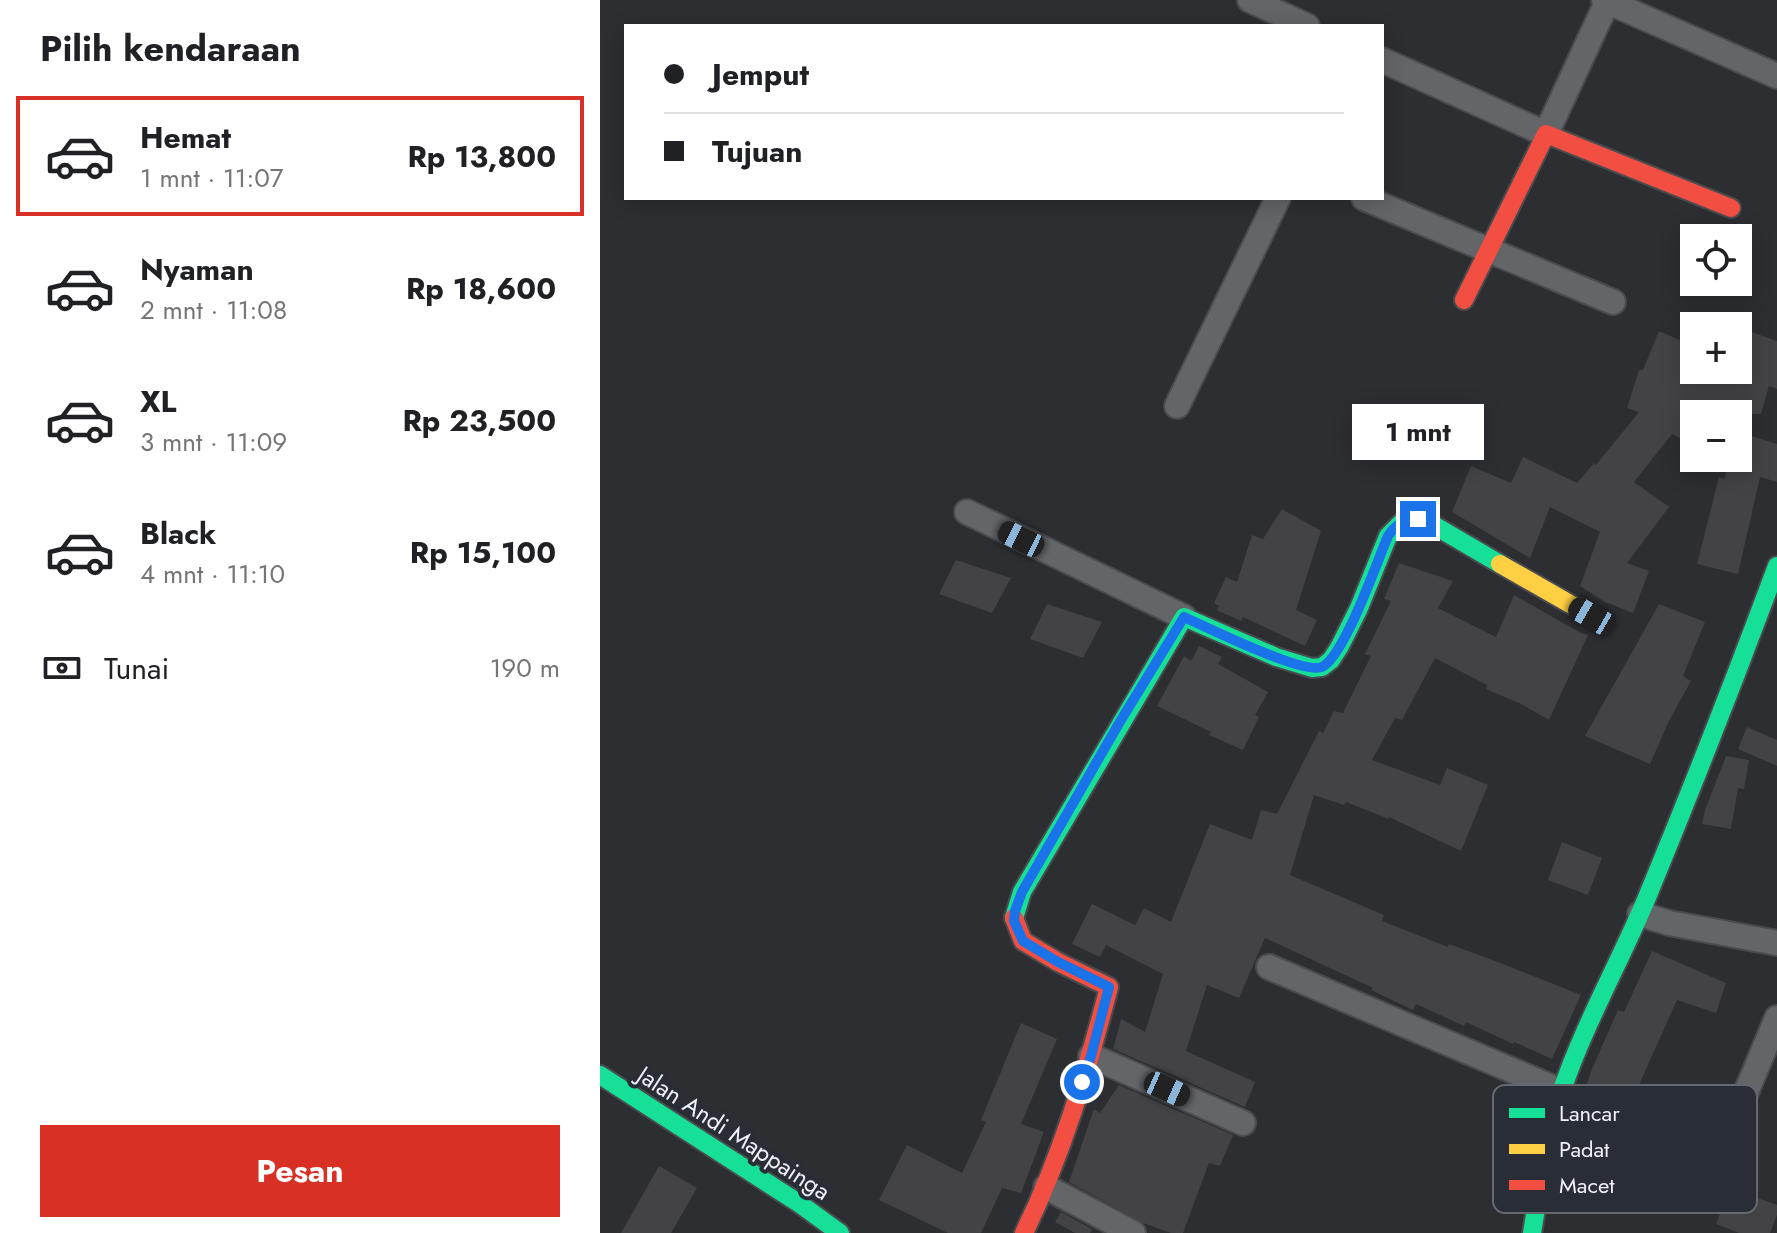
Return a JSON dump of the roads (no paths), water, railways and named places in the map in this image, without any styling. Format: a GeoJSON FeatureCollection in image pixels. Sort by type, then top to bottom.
{"type":"FeatureCollection","features":[{"type":"Feature","properties":{"kind":"street"},"geometry":{"type":"LineString","coordinates":[[1250,0],[1303,24]]}},
{"type":"Feature","properties":{"kind":"street"},"geometry":{"type":"LineString","coordinates":[[1464,300],[1546,134],[1607,0],[1777,76]]}},
{"type":"Feature","properties":{"kind":"street"},"geometry":{"type":"LineString","coordinates":[[1384,61],[1546,134],[1731,208]]}},
{"type":"Feature","properties":{"kind":"street"},"geometry":{"type":"LineString","coordinates":[[1177,406],[1277,200]]}},
{"type":"Feature","properties":{"kind":"street"},"geometry":{"type":"LineString","coordinates":[[1369,200],[1613,302]]}},
{"type":"Feature","properties":{"kind":"street"},"geometry":{"type":"LineString","coordinates":[[967,512],[1226,637],[1312,669],[1323,667],[1332,659],[1343,641],[1388,536],[1394,527],[1404,521],[1418,519],[1430,523],[1591,616]]}},
{"type":"Feature","properties":{"kind":"street"},"geometry":{"type":"LineString","coordinates":[[1566,1085],[1720,718],[1777,566]]}},
{"type":"Feature","properties":{"kind":"street"},"geometry":{"type":"LineString","coordinates":[[1024,1233],[1046,1187],[1091,1056],[1109,987],[1023,941],[1014,921],[1015,911],[1022,892],[1069,810],[1184,617]]}},
{"type":"Feature","properties":{"kind":"street"},"geometry":{"type":"LineString","coordinates":[[1640,914],[1669,923],[1777,943]]}},
{"type":"Feature","properties":{"kind":"street"},"geometry":{"type":"LineString","coordinates":[[1269,967],[1547,1085]]}},
{"type":"Feature","properties":{"kind":"street"},"geometry":{"type":"LineString","coordinates":[[1749,1085],[1777,1018]]}},
{"type":"Feature","properties":{"kind":"street"},"geometry":{"type":"LineString","coordinates":[[1091,1056],[1243,1123]]}},
{"type":"Feature","properties":{"kind":"street","name":"Jalan Andi Mappainga"},"geometry":{"type":"LineString","coordinates":[[600,1075],[840,1233]]}},
{"type":"Feature","properties":{"kind":"street"},"geometry":{"type":"LineString","coordinates":[[1046,1187],[1133,1233]]}},
{"type":"Feature","properties":{"kind":"street"},"geometry":{"type":"LineString","coordinates":[[1532,1233],[1535,1213]]}}]}
